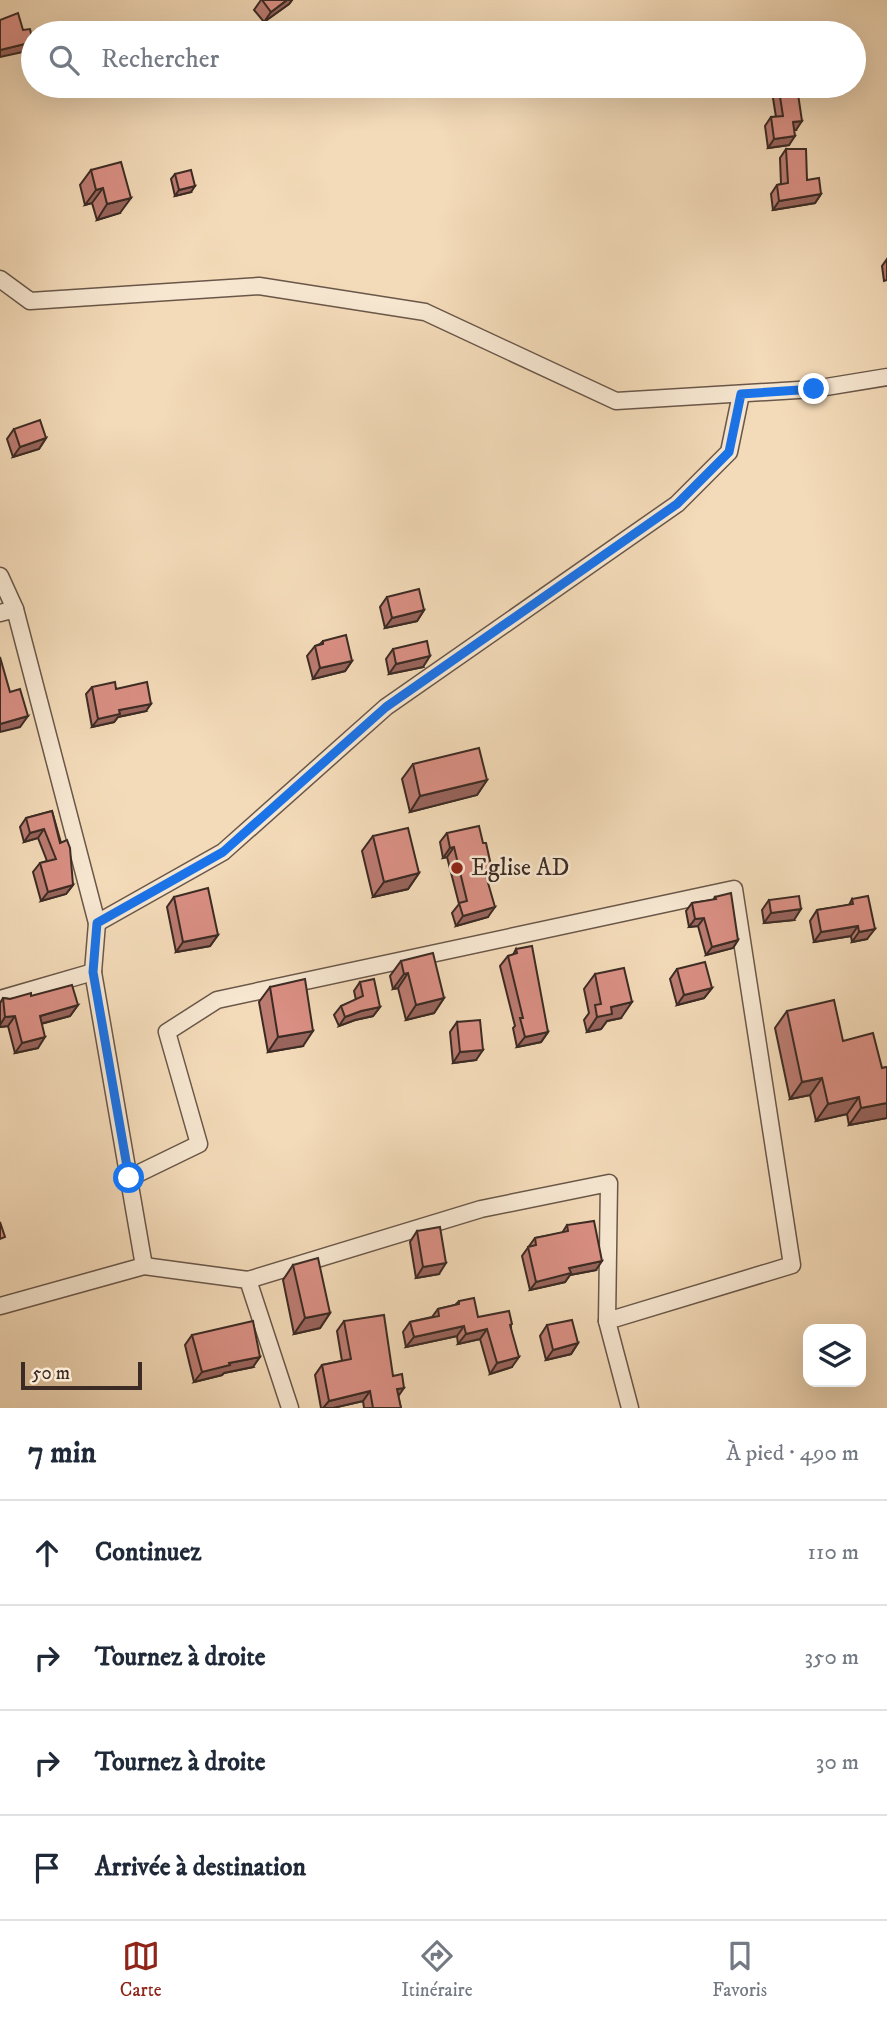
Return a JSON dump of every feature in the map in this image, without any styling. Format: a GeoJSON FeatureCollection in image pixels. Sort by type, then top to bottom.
{"type":"FeatureCollection","features":[{"type":"Feature","properties":{"kind":"street"},"geometry":{"type":"LineString","coordinates":[[0,279],[30,301],[259,286],[425,312],[616,401],[814,389],[887,377]]}},
{"type":"Feature","properties":{"kind":"street"},"geometry":{"type":"LineString","coordinates":[[97,923],[223,852],[386,707],[677,504],[729,452],[741,394]]}},
{"type":"Feature","properties":{"kind":"street"},"geometry":{"type":"LineString","coordinates":[[0,576],[7,611],[97,923],[93,972],[144,1266]]}},
{"type":"Feature","properties":{"kind":"street"},"geometry":{"type":"LineString","coordinates":[[129,1178],[199,1143],[167,1032],[217,1000],[734,889],[792,1265],[607,1321]]}},
{"type":"Feature","properties":{"kind":"street"},"geometry":{"type":"LineString","coordinates":[[0,999],[93,972]]}},
{"type":"Feature","properties":{"kind":"street"},"geometry":{"type":"LineString","coordinates":[[0,1306],[144,1266],[248,1280],[481,1209],[608,1183],[607,1321],[630,1408]]}},
{"type":"Feature","properties":{"kind":"street"},"geometry":{"type":"LineString","coordinates":[[248,1280],[290,1408]]}},
{"type":"Feature","properties":{"kind":"building"},"geometry":{"type":"Polygon","coordinates":[[[262,0],[287,0],[271,12],[262,0]]]}},
{"type":"Feature","properties":{"kind":"building"},"geometry":{"type":"Polygon","coordinates":[[[18,13],[21,45],[0,50],[0,20],[18,13]]]}},
{"type":"Feature","properties":{"kind":"building"},"geometry":{"type":"Polygon","coordinates":[[[780,98],[799,98],[802,121],[793,122],[795,136],[774,139],[771,117],[783,116],[780,98]]]}},
{"type":"Feature","properties":{"kind":"building"},"geometry":{"type":"Polygon","coordinates":[[[786,149],[806,149],[807,180],[819,178],[821,194],[779,201],[777,185],[788,183],[786,149]]]}},
{"type":"Feature","properties":{"kind":"building"},"geometry":{"type":"Polygon","coordinates":[[[121,162],[131,198],[107,204],[103,188],[96,190],[91,170],[121,162]]]}},
{"type":"Feature","properties":{"kind":"building"},"geometry":{"type":"Polygon","coordinates":[[[191,170],[195,186],[179,190],[175,174],[191,170]]]}},
{"type":"Feature","properties":{"kind":"building"},"geometry":{"type":"Polygon","coordinates":[[[40,420],[46,438],[20,447],[14,429],[40,420]]]}},
{"type":"Feature","properties":{"kind":"building"},"geometry":{"type":"Polygon","coordinates":[[[419,589],[424,610],[392,618],[387,597],[419,589]]]}},
{"type":"Feature","properties":{"kind":"building"},"geometry":{"type":"Polygon","coordinates":[[[346,635],[352,661],[320,668],[315,646],[346,635]]]}},
{"type":"Feature","properties":{"kind":"building"},"geometry":{"type":"Polygon","coordinates":[[[427,641],[430,656],[396,664],[393,649],[427,641]]]}},
{"type":"Feature","properties":{"kind":"building"},"geometry":{"type":"Polygon","coordinates":[[[0,657],[10,692],[20,689],[28,716],[0,724],[0,657]]]}},
{"type":"Feature","properties":{"kind":"building"},"geometry":{"type":"Polygon","coordinates":[[[115,682],[116,689],[147,682],[151,704],[119,710],[120,714],[98,719],[92,687],[115,682]]]}},
{"type":"Feature","properties":{"kind":"building"},"geometry":{"type":"Polygon","coordinates":[[[479,748],[487,780],[420,796],[413,764],[479,748]]]}},
{"type":"Feature","properties":{"kind":"building"},"geometry":{"type":"Polygon","coordinates":[[[52,811],[60,843],[67,840],[70,848],[73,885],[48,892],[40,863],[56,859],[44,829],[30,833],[26,818],[52,811]]]}},
{"type":"Feature","properties":{"kind":"building"},"geometry":{"type":"Polygon","coordinates":[[[479,826],[493,874],[486,876],[495,907],[463,916],[459,903],[467,901],[454,847],[450,848],[447,833],[479,826]]]}},
{"type":"Feature","properties":{"kind":"building"},"geometry":{"type":"Polygon","coordinates":[[[408,828],[419,873],[384,882],[373,836],[408,828]]]}},
{"type":"Feature","properties":{"kind":"building"},"geometry":{"type":"Polygon","coordinates":[[[208,888],[218,935],[183,942],[174,897],[208,888]]]}},
{"type":"Feature","properties":{"kind":"building"},"geometry":{"type":"Polygon","coordinates":[[[731,893],[738,940],[712,947],[704,918],[695,919],[692,903],[731,893]]]}},
{"type":"Feature","properties":{"kind":"building"},"geometry":{"type":"Polygon","coordinates":[[[799,896],[801,909],[771,913],[769,900],[799,896]]]}},
{"type":"Feature","properties":{"kind":"building"},"geometry":{"type":"Polygon","coordinates":[[[868,896],[875,929],[859,932],[858,926],[821,932],[817,910],[853,904],[852,899],[868,896]]]}},
{"type":"Feature","properties":{"kind":"building"},"geometry":{"type":"Polygon","coordinates":[[[532,946],[548,1032],[525,1037],[508,956],[517,953],[516,949],[532,946]]]}},
{"type":"Feature","properties":{"kind":"building"},"geometry":{"type":"Polygon","coordinates":[[[433,953],[444,998],[416,1005],[408,973],[404,974],[401,961],[433,953]]]}},
{"type":"Feature","properties":{"kind":"building"},"geometry":{"type":"Polygon","coordinates":[[[705,962],[712,988],[684,995],[677,969],[705,962]]]}},
{"type":"Feature","properties":{"kind":"building"},"geometry":{"type":"Polygon","coordinates":[[[624,968],[632,1002],[611,1007],[612,1014],[597,1017],[595,1005],[601,1004],[595,974],[624,968]]]}},
{"type":"Feature","properties":{"kind":"building"},"geometry":{"type":"Polygon","coordinates":[[[305,979],[313,1031],[278,1037],[270,987],[305,979]]]}},
{"type":"Feature","properties":{"kind":"building"},"geometry":{"type":"Polygon","coordinates":[[[374,979],[380,1007],[345,1017],[341,1006],[363,996],[360,982],[374,979]]]}},
{"type":"Feature","properties":{"kind":"building"},"geometry":{"type":"Polygon","coordinates":[[[72,985],[78,1005],[40,1016],[45,1037],[22,1043],[15,1016],[5,1017],[3,998],[10,999],[31,993],[31,996],[72,985]]]}},
{"type":"Feature","properties":{"kind":"building"},"geometry":{"type":"Polygon","coordinates":[[[834,1000],[843,1041],[873,1033],[882,1068],[887,1067],[887,1103],[861,1108],[859,1097],[828,1104],[822,1078],[802,1082],[787,1011],[834,1000]]]}},
{"type":"Feature","properties":{"kind":"building"},"geometry":{"type":"Polygon","coordinates":[[[480,1020],[483,1050],[460,1052],[457,1022],[480,1020]]]}},
{"type":"Feature","properties":{"kind":"building"},"geometry":{"type":"Polygon","coordinates":[[[594,1221],[602,1261],[569,1268],[571,1273],[536,1282],[528,1247],[536,1245],[535,1238],[568,1231],[567,1225],[594,1221]]]}},
{"type":"Feature","properties":{"kind":"building"},"geometry":{"type":"Polygon","coordinates":[[[0,1222],[5,1237],[0,1239],[0,1222]]]}},
{"type":"Feature","properties":{"kind":"building"},"geometry":{"type":"Polygon","coordinates":[[[440,1227],[446,1263],[423,1267],[417,1231],[440,1227]]]}},
{"type":"Feature","properties":{"kind":"building"},"geometry":{"type":"Polygon","coordinates":[[[318,1258],[330,1313],[305,1318],[293,1265],[318,1258]]]}},
{"type":"Feature","properties":{"kind":"building"},"geometry":{"type":"Polygon","coordinates":[[[474,1298],[478,1317],[509,1311],[519,1357],[497,1363],[487,1329],[466,1334],[464,1326],[414,1337],[410,1322],[439,1316],[438,1309],[474,1298]]]}},
{"type":"Feature","properties":{"kind":"building"},"geometry":{"type":"Polygon","coordinates":[[[384,1315],[393,1376],[402,1374],[404,1388],[397,1389],[401,1408],[373,1408],[370,1391],[329,1401],[322,1365],[351,1359],[344,1321],[384,1315]]]}},
{"type":"Feature","properties":{"kind":"building"},"geometry":{"type":"Polygon","coordinates":[[[572,1320],[578,1343],[553,1350],[547,1325],[572,1320]]]}},
{"type":"Feature","properties":{"kind":"building"},"geometry":{"type":"Polygon","coordinates":[[[253,1321],[260,1357],[202,1372],[192,1335],[253,1321]]]}},
{"type":"Feature","properties":{"kind":"place","name":"Eglise AD"},"geometry":{"type":"Point","coordinates":[457,868]}},
{"type":"Feature","properties":{"kind":"route"},"geometry":{"type":"LineString","coordinates":[[129,1178],[93,972],[97,923],[223,852],[386,707],[677,504],[729,452],[741,394],[814,389]]}}]}
